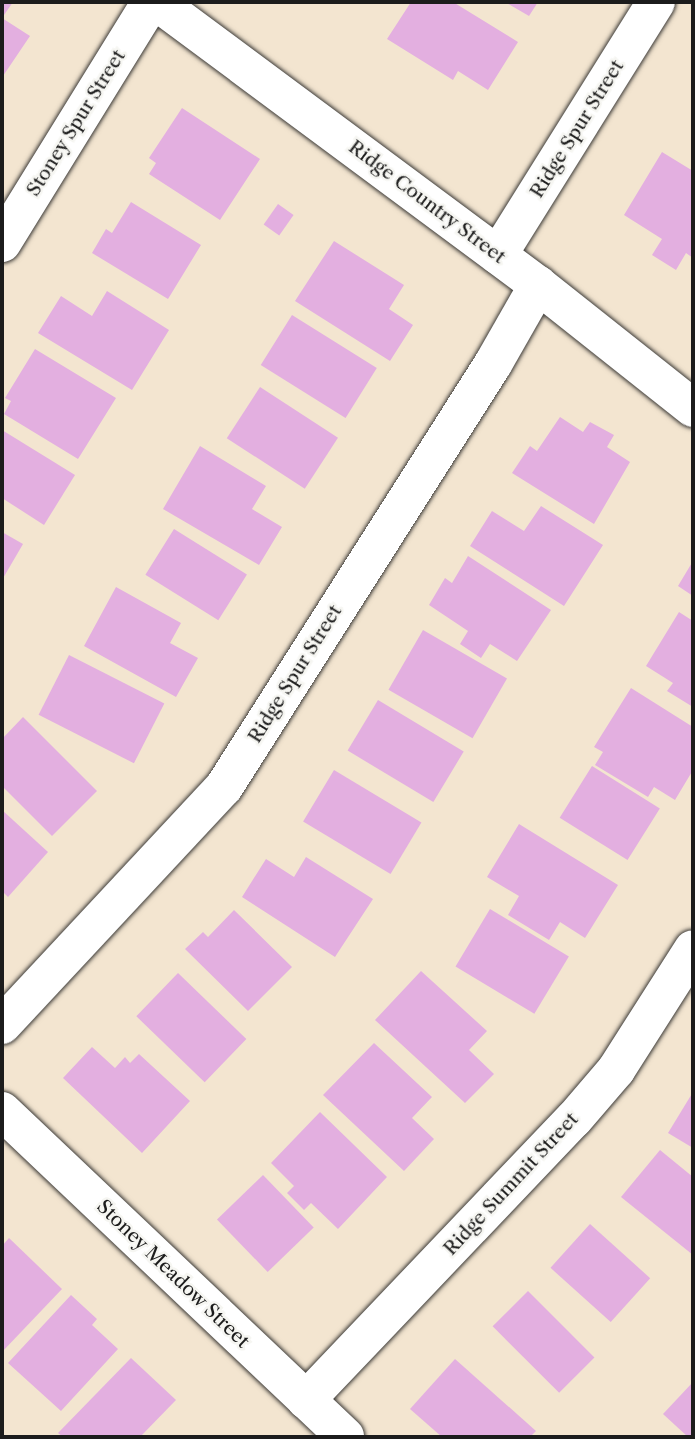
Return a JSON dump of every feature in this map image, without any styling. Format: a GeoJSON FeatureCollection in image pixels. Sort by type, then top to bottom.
{"type":"FeatureCollection","features":[{"type":"Feature","properties":{"kind":"street","name":"Stoney Spur Street"},"geometry":{"type":"LineString","coordinates":[[2,243],[151,2]]}},
{"type":"Feature","properties":{"kind":"street","name":"Ridge Country Street"},"geometry":{"type":"LineString","coordinates":[[157,2],[538,285],[693,408]]}},
{"type":"Feature","properties":{"kind":"street","name":"Ridge Spur Street"},"geometry":{"type":"LineString","coordinates":[[498,256],[656,2]]}},
{"type":"Feature","properties":{"kind":"street","name":"Ridge Spur Street"},"geometry":{"type":"LineString","coordinates":[[2,1025],[223,787],[493,364],[538,285]]}},
{"type":"Feature","properties":{"kind":"street","name":"Ridge Summit Street"},"geometry":{"type":"LineString","coordinates":[[306,1400],[574,1119],[616,1070],[693,949]]}},
{"type":"Feature","properties":{"kind":"street","name":"Stoney Meadow Street"},"geometry":{"type":"LineString","coordinates":[[2,1111],[345,1437]]}},
{"type":"Feature","properties":{"kind":"building"},"geometry":{"type":"Polygon","coordinates":[[[2,2],[13,2],[2,18],[2,2]]]}},
{"type":"Feature","properties":{"kind":"building"},"geometry":{"type":"Polygon","coordinates":[[[411,2],[453,2],[518,42],[488,90],[458,71],[453,80],[387,39],[411,2]]]}},
{"type":"Feature","properties":{"kind":"building"},"geometry":{"type":"Polygon","coordinates":[[[505,2],[538,2],[529,16],[505,2]]]}},
{"type":"Feature","properties":{"kind":"building"},"geometry":{"type":"Polygon","coordinates":[[[2,18],[30,36],[3,76],[2,18]]]}},
{"type":"Feature","properties":{"kind":"building"},"geometry":{"type":"Polygon","coordinates":[[[182,108],[260,159],[220,220],[149,174],[156,163],[149,158],[182,108]]]}},
{"type":"Feature","properties":{"kind":"building"},"geometry":{"type":"Polygon","coordinates":[[[662,152],[693,171],[693,258],[686,253],[676,270],[652,255],[662,239],[624,215],[662,152]]]}},
{"type":"Feature","properties":{"kind":"building"},"geometry":{"type":"Polygon","coordinates":[[[131,202],[201,245],[168,299],[92,253],[106,229],[112,233],[131,202]]]}},
{"type":"Feature","properties":{"kind":"building"},"geometry":{"type":"Polygon","coordinates":[[[278,204],[294,215],[279,235],[264,224],[278,204]]]}},
{"type":"Feature","properties":{"kind":"building"},"geometry":{"type":"Polygon","coordinates":[[[334,241],[404,285],[389,309],[413,325],[390,361],[295,301],[334,241]]]}},
{"type":"Feature","properties":{"kind":"building"},"geometry":{"type":"Polygon","coordinates":[[[107,291],[169,330],[132,390],[38,333],[61,296],[92,316],[107,291]]]}},
{"type":"Feature","properties":{"kind":"building"},"geometry":{"type":"Polygon","coordinates":[[[292,315],[377,368],[346,418],[261,365],[292,315]]]}},
{"type":"Feature","properties":{"kind":"building"},"geometry":{"type":"Polygon","coordinates":[[[35,349],[116,398],[78,459],[4,414],[11,401],[5,398],[35,349]]]}},
{"type":"Feature","properties":{"kind":"building"},"geometry":{"type":"Polygon","coordinates":[[[260,387],[338,438],[305,489],[227,438],[260,387]]]}},
{"type":"Feature","properties":{"kind":"building"},"geometry":{"type":"Polygon","coordinates":[[[560,417],[583,432],[590,422],[614,435],[607,447],[630,462],[594,524],[512,473],[530,446],[537,451],[560,417]]]}},
{"type":"Feature","properties":{"kind":"building"},"geometry":{"type":"Polygon","coordinates":[[[2,430],[75,475],[44,525],[2,498],[2,430]]]}},
{"type":"Feature","properties":{"kind":"building"},"geometry":{"type":"Polygon","coordinates":[[[200,446],[266,486],[252,509],[282,527],[259,565],[163,509],[200,446]]]}},
{"type":"Feature","properties":{"kind":"building"},"geometry":{"type":"Polygon","coordinates":[[[541,506],[603,545],[564,606],[470,546],[492,511],[524,531],[541,506]]]}},
{"type":"Feature","properties":{"kind":"building"},"geometry":{"type":"Polygon","coordinates":[[[174,529],[247,575],[218,620],[145,575],[174,529]]]}},
{"type":"Feature","properties":{"kind":"building"},"geometry":{"type":"Polygon","coordinates":[[[2,532],[23,544],[2,580],[2,532]]]}},
{"type":"Feature","properties":{"kind":"building"},"geometry":{"type":"Polygon","coordinates":[[[468,556],[551,610],[517,661],[490,644],[481,658],[460,644],[468,631],[429,605],[445,578],[452,583],[468,556]]]}},
{"type":"Feature","properties":{"kind":"building"},"geometry":{"type":"Polygon","coordinates":[[[693,561],[693,596],[678,586],[693,561]]]}},
{"type":"Feature","properties":{"kind":"building"},"geometry":{"type":"Polygon","coordinates":[[[116,587],[181,623],[170,643],[198,658],[176,697],[84,646],[116,587]]]}},
{"type":"Feature","properties":{"kind":"building"},"geometry":{"type":"Polygon","coordinates":[[[679,612],[693,621],[693,707],[667,691],[673,683],[646,666],[679,612]]]}},
{"type":"Feature","properties":{"kind":"building"},"geometry":{"type":"Polygon","coordinates":[[[423,630],[507,678],[473,738],[388,690],[423,630]]]}},
{"type":"Feature","properties":{"kind":"building"},"geometry":{"type":"Polygon","coordinates":[[[69,655],[164,704],[134,763],[39,715],[69,655]]]}},
{"type":"Feature","properties":{"kind":"building"},"geometry":{"type":"Polygon","coordinates":[[[631,688],[693,727],[693,770],[675,800],[654,787],[648,797],[595,765],[603,752],[594,747],[631,688]]]}},
{"type":"Feature","properties":{"kind":"building"},"geometry":{"type":"Polygon","coordinates":[[[378,700],[464,752],[433,802],[348,751],[378,700]]]}},
{"type":"Feature","properties":{"kind":"building"},"geometry":{"type":"Polygon","coordinates":[[[23,717],[97,791],[52,836],[2,786],[2,739],[23,717]]]}},
{"type":"Feature","properties":{"kind":"building"},"geometry":{"type":"Polygon","coordinates":[[[592,766],[660,808],[628,860],[560,818],[592,766]]]}},
{"type":"Feature","properties":{"kind":"building"},"geometry":{"type":"Polygon","coordinates":[[[334,770],[421,823],[391,874],[303,821],[334,770]]]}},
{"type":"Feature","properties":{"kind":"building"},"geometry":{"type":"Polygon","coordinates":[[[2,810],[48,852],[8,897],[2,891],[2,810]]]}},
{"type":"Feature","properties":{"kind":"building"},"geometry":{"type":"Polygon","coordinates":[[[519,824],[618,885],[585,938],[560,922],[549,940],[508,915],[519,896],[487,877],[519,824]]]}},
{"type":"Feature","properties":{"kind":"building"},"geometry":{"type":"Polygon","coordinates":[[[306,857],[373,899],[335,957],[242,897],[266,859],[294,877],[306,857]]]}},
{"type":"Feature","properties":{"kind":"building"},"geometry":{"type":"Polygon","coordinates":[[[490,909],[569,956],[534,1014],[455,966],[490,909]]]}},
{"type":"Feature","properties":{"kind":"building"},"geometry":{"type":"Polygon","coordinates":[[[234,910],[292,967],[248,1011],[185,949],[203,932],[208,937],[234,910]]]}},
{"type":"Feature","properties":{"kind":"building"},"geometry":{"type":"Polygon","coordinates":[[[421,971],[487,1031],[469,1050],[494,1074],[465,1103],[375,1020],[421,971]]]}},
{"type":"Feature","properties":{"kind":"building"},"geometry":{"type":"Polygon","coordinates":[[[178,973],[246,1039],[205,1082],[136,1016],[178,973]]]}},
{"type":"Feature","properties":{"kind":"building"},"geometry":{"type":"Polygon","coordinates":[[[374,1043],[432,1097],[412,1118],[434,1139],[404,1171],[323,1095],[374,1043]]]}},
{"type":"Feature","properties":{"kind":"building"},"geometry":{"type":"Polygon","coordinates":[[[92,1047],[115,1068],[125,1057],[130,1063],[139,1054],[190,1101],[142,1153],[63,1078],[92,1047]]]}},
{"type":"Feature","properties":{"kind":"building"},"geometry":{"type":"Polygon","coordinates":[[[693,1092],[693,1148],[668,1133],[693,1092]]]}},
{"type":"Feature","properties":{"kind":"building"},"geometry":{"type":"Polygon","coordinates":[[[320,1112],[387,1177],[338,1229],[311,1203],[304,1210],[287,1193],[294,1186],[271,1163],[320,1112]]]}},
{"type":"Feature","properties":{"kind":"building"},"geometry":{"type":"Polygon","coordinates":[[[660,1150],[693,1177],[693,1255],[621,1197],[660,1150]]]}},
{"type":"Feature","properties":{"kind":"building"},"geometry":{"type":"Polygon","coordinates":[[[263,1175],[314,1228],[268,1272],[217,1219],[263,1175]]]}},
{"type":"Feature","properties":{"kind":"building"},"geometry":{"type":"Polygon","coordinates":[[[590,1224],[650,1278],[611,1322],[551,1268],[590,1224]]]}},
{"type":"Feature","properties":{"kind":"building"},"geometry":{"type":"Polygon","coordinates":[[[9,1238],[62,1289],[2,1352],[2,1246],[9,1238]]]}},
{"type":"Feature","properties":{"kind":"building"},"geometry":{"type":"Polygon","coordinates":[[[528,1291],[594,1357],[559,1393],[493,1326],[528,1291]]]}},
{"type":"Feature","properties":{"kind":"building"},"geometry":{"type":"Polygon","coordinates":[[[71,1295],[97,1319],[92,1325],[118,1349],[61,1411],[8,1363],[71,1295]]]}},
{"type":"Feature","properties":{"kind":"building"},"geometry":{"type":"Polygon","coordinates":[[[131,1358],[176,1400],[140,1437],[63,1437],[58,1433],[131,1358]]]}},
{"type":"Feature","properties":{"kind":"building"},"geometry":{"type":"Polygon","coordinates":[[[455,1359],[536,1431],[530,1437],[442,1437],[410,1409],[455,1359]]]}},
{"type":"Feature","properties":{"kind":"building"},"geometry":{"type":"Polygon","coordinates":[[[693,1382],[693,1437],[688,1437],[663,1414],[693,1382]]]}}]}
